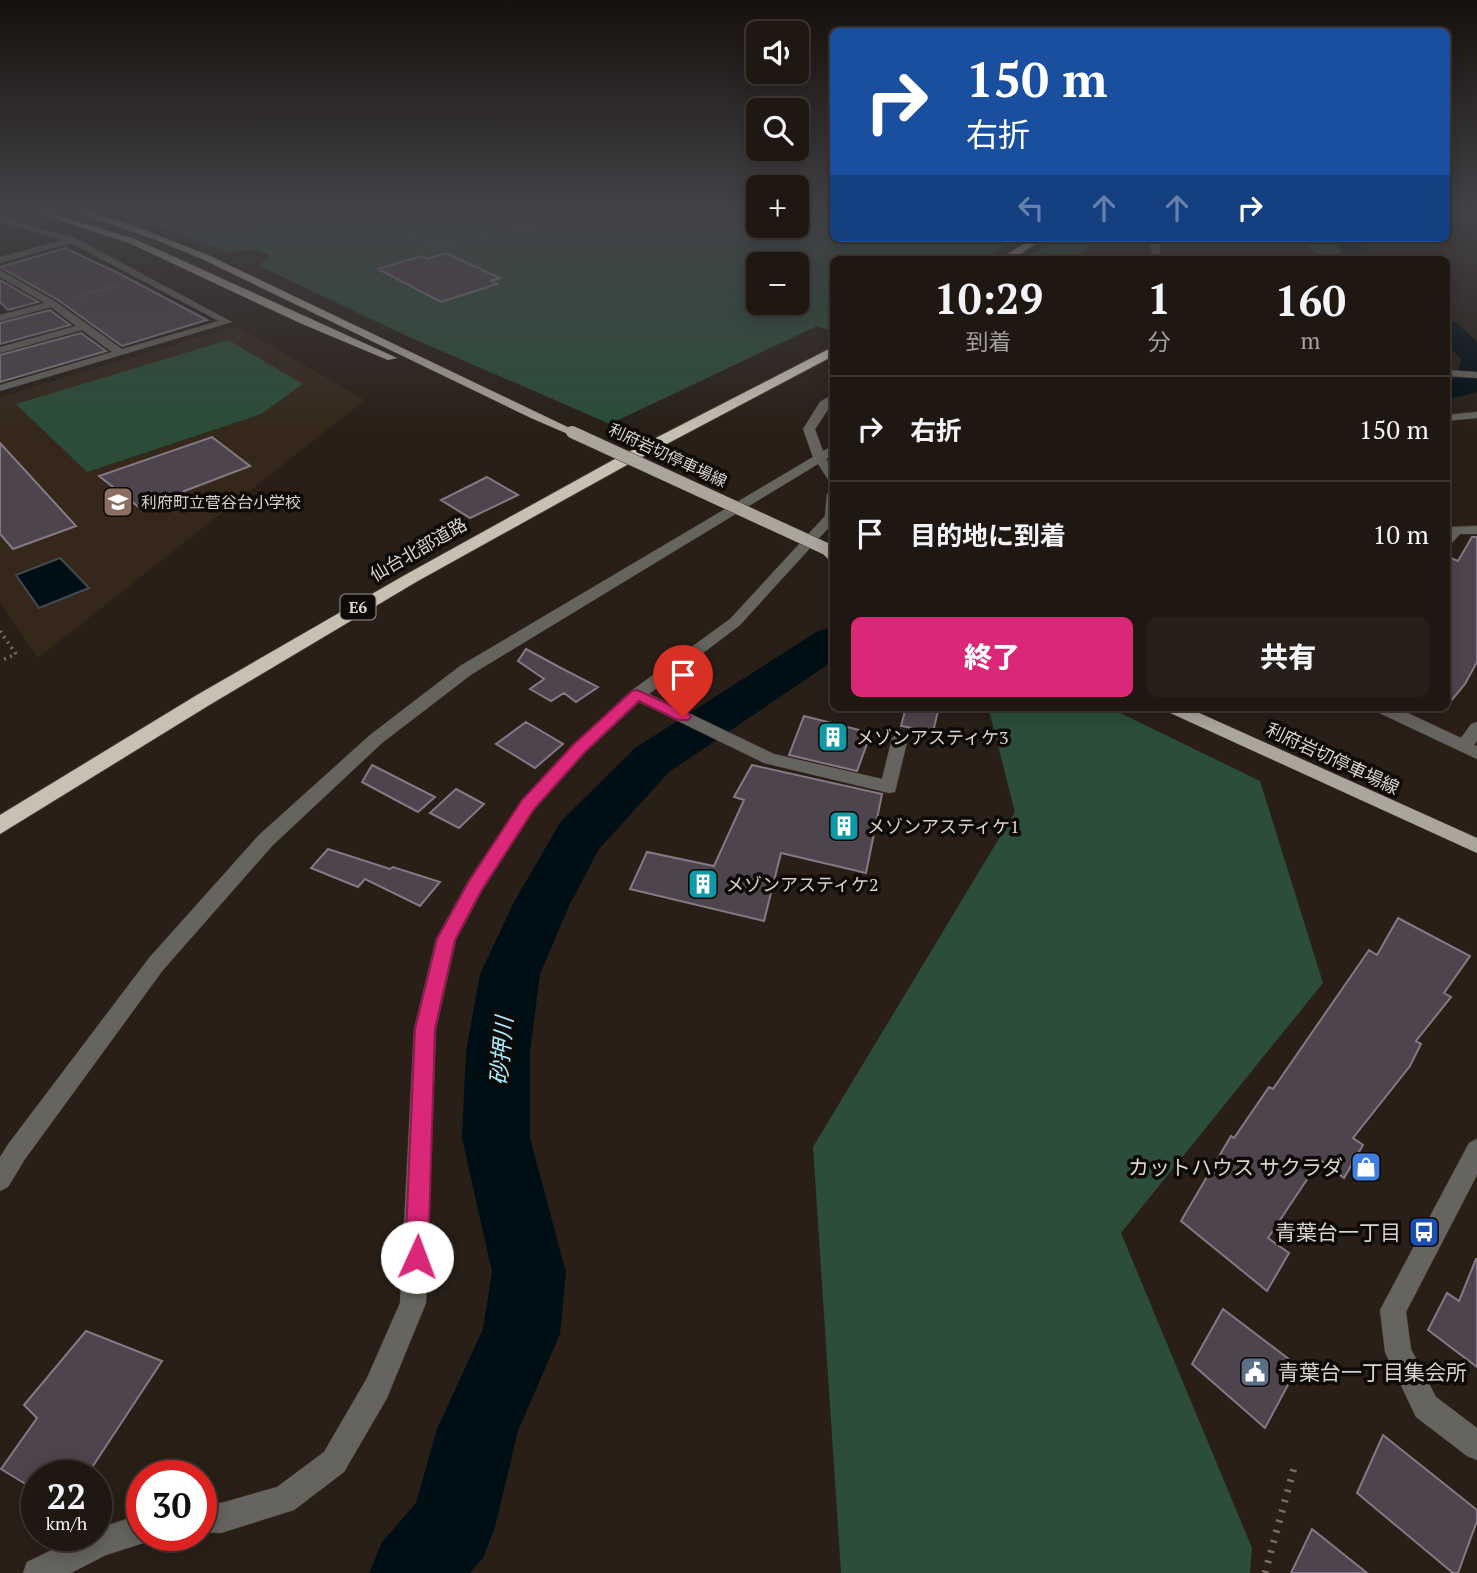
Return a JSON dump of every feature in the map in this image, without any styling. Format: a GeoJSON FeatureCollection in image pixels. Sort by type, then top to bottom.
{"type":"FeatureCollection","features":[{"type":"Feature","properties":{"kind":"highway","name":"仙台北部道路"},"geometry":{"type":"LineString","coordinates":[[0,826],[132,742],[317,631],[573,486],[830,353]]}},
{"type":"Feature","properties":{"kind":"main road","name":"利府岩切停車場線"},"geometry":{"type":"LineString","coordinates":[[225,284],[303,321],[438,377],[487,394]]}},
{"type":"Feature","properties":{"kind":"main road","name":"利府岩切停車場線"},"geometry":{"type":"LineString","coordinates":[[264,284],[487,394],[830,551]]}},
{"type":"Feature","properties":{"kind":"main road","name":"利府岩切停車場線"},"geometry":{"type":"LineString","coordinates":[[1181,711],[1477,846]]}},
{"type":"Feature","properties":{"kind":"street"},"geometry":{"type":"LineString","coordinates":[[0,289],[17,284]]}},
{"type":"Feature","properties":{"kind":"street"},"geometry":{"type":"LineString","coordinates":[[20,284],[53,304],[120,353]]}},
{"type":"Feature","properties":{"kind":"street"},"geometry":{"type":"LineString","coordinates":[[0,388],[227,322],[155,284]]}},
{"type":"Feature","properties":{"kind":"street"},"geometry":{"type":"LineString","coordinates":[[0,318],[53,304]]}},
{"type":"Feature","properties":{"kind":"street"},"geometry":{"type":"LineString","coordinates":[[0,351],[86,327]]}},
{"type":"Feature","properties":{"kind":"street"},"geometry":{"type":"LineString","coordinates":[[1450,373],[1477,375]]}},
{"type":"Feature","properties":{"kind":"street"},"geometry":{"type":"LineString","coordinates":[[0,1179],[17,1151],[156,964],[266,840],[376,739],[466,670],[826,453],[810,429],[824,404],[830,399]]}},
{"type":"Feature","properties":{"kind":"street"},"geometry":{"type":"LineString","coordinates":[[1450,418],[1477,415]]}},
{"type":"Feature","properties":{"kind":"street"},"geometry":{"type":"LineString","coordinates":[[217,1518],[284,1500],[334,1462],[377,1388],[413,1303],[425,1029],[446,939],[475,886],[528,805],[580,748],[637,695],[734,622],[830,518]]}},
{"type":"Feature","properties":{"kind":"street"},"geometry":{"type":"LineString","coordinates":[[1450,537],[1456,530],[1477,530]]}},
{"type":"Feature","properties":{"kind":"street"},"geometry":{"type":"LineString","coordinates":[[637,695],[725,738],[789,765],[889,787],[901,738]]}},
{"type":"Feature","properties":{"kind":"street"},"geometry":{"type":"LineString","coordinates":[[1389,711],[1471,750],[1477,728]]}},
{"type":"Feature","properties":{"kind":"street"},"geometry":{"type":"LineString","coordinates":[[1477,1151],[1393,1310],[1398,1352],[1426,1406],[1477,1446]]}},
{"type":"Feature","properties":{"kind":"street"},"geometry":{"type":"LineString","coordinates":[[38,1573],[101,1542],[126,1533]]}},
{"type":"Feature","properties":{"kind":"path"},"geometry":{"type":"LineString","coordinates":[[53,304],[121,284]]}},
{"type":"Feature","properties":{"kind":"path"},"geometry":{"type":"LineString","coordinates":[[0,631],[16,654],[0,661]]}},
{"type":"Feature","properties":{"kind":"path"},"geometry":{"type":"LineString","coordinates":[[1265,1573],[1294,1468]]}},
{"type":"Feature","properties":{"kind":"shaded area","name":"利府町立菅谷台小学校"},"geometry":{"type":"Polygon","coordinates":[[[236,326],[365,400],[38,658],[0,603],[0,397],[236,326]]]}},
{"type":"Feature","properties":{"kind":"shaded area"},"geometry":{"type":"Polygon","coordinates":[[[60,558],[89,588],[39,608],[16,575],[60,558]]]}},
{"type":"Feature","properties":{"kind":"green space"},"geometry":{"type":"Polygon","coordinates":[[[299,284],[746,284],[746,315],[809,315],[809,284],[830,284],[830,331],[817,326],[610,424],[400,333],[299,284]]]}},
{"type":"Feature","properties":{"kind":"green space"},"geometry":{"type":"Polygon","coordinates":[[[228,340],[303,384],[261,414],[87,472],[16,404],[228,340]]]}},
{"type":"Feature","properties":{"kind":"green space"},"geometry":{"type":"Polygon","coordinates":[[[989,711],[1116,711],[1260,781],[1323,983],[1121,1233],[1252,1548],[1250,1573],[841,1573],[813,1147],[1015,812],[989,711]]]}},
{"type":"Feature","properties":{"kind":"building"},"geometry":{"type":"Polygon","coordinates":[[[0,284],[8,284],[38,302],[8,310],[0,302],[0,284]]]}},
{"type":"Feature","properties":{"kind":"building"},"geometry":{"type":"Polygon","coordinates":[[[31,284],[140,284],[207,320],[122,346],[58,300],[31,284]]]}},
{"type":"Feature","properties":{"kind":"building"},"geometry":{"type":"Polygon","coordinates":[[[407,284],[496,284],[441,302],[407,284]]]}},
{"type":"Feature","properties":{"kind":"building"},"geometry":{"type":"Polygon","coordinates":[[[50,310],[70,325],[0,344],[0,323],[50,310]]]}},
{"type":"Feature","properties":{"kind":"building"},"geometry":{"type":"Polygon","coordinates":[[[81,333],[106,351],[0,382],[0,355],[81,333]]]}},
{"type":"Feature","properties":{"kind":"building"},"geometry":{"type":"Polygon","coordinates":[[[212,437],[250,466],[140,508],[99,476],[212,437]]]}},
{"type":"Feature","properties":{"kind":"building"},"geometry":{"type":"Polygon","coordinates":[[[0,443],[76,526],[13,549],[0,534],[0,443]]]}},
{"type":"Feature","properties":{"kind":"building"},"geometry":{"type":"Polygon","coordinates":[[[487,477],[518,495],[470,518],[441,500],[487,477]]]}},
{"type":"Feature","properties":{"kind":"building"},"geometry":{"type":"Polygon","coordinates":[[[1472,537],[1477,537],[1477,662],[1465,684],[1450,702],[1450,558],[1458,561],[1472,537]]]}},
{"type":"Feature","properties":{"kind":"building"},"geometry":{"type":"Polygon","coordinates":[[[526,649],[598,687],[576,702],[564,693],[551,701],[530,689],[544,679],[518,661],[526,649]]]}},
{"type":"Feature","properties":{"kind":"building"},"geometry":{"type":"Polygon","coordinates":[[[905,711],[938,711],[933,732],[901,726],[905,711]]]}},
{"type":"Feature","properties":{"kind":"building","name":"メゾンアスティケ3"},"geometry":{"type":"Polygon","coordinates":[[[804,716],[871,733],[857,771],[789,755],[804,716]]]}},
{"type":"Feature","properties":{"kind":"building"},"geometry":{"type":"Polygon","coordinates":[[[526,722],[563,744],[535,768],[496,744],[526,722]]]}},
{"type":"Feature","properties":{"kind":"building"},"geometry":{"type":"Polygon","coordinates":[[[372,765],[435,797],[418,812],[362,782],[372,765]]]}},
{"type":"Feature","properties":{"kind":"building"},"geometry":{"type":"Polygon","coordinates":[[[752,765],[882,794],[866,873],[781,853],[764,921],[630,889],[647,852],[714,866],[744,800],[734,797],[752,765]]]}},
{"type":"Feature","properties":{"kind":"building"},"geometry":{"type":"Polygon","coordinates":[[[456,789],[484,804],[459,828],[430,813],[456,789]]]}},
{"type":"Feature","properties":{"kind":"building"},"geometry":{"type":"Polygon","coordinates":[[[328,849],[440,882],[420,906],[365,879],[358,887],[311,868],[328,849]]]}},
{"type":"Feature","properties":{"kind":"building"},"geometry":{"type":"Polygon","coordinates":[[[1398,918],[1470,956],[1444,993],[1451,997],[1416,1041],[1421,1044],[1410,1066],[1353,1138],[1363,1145],[1344,1178],[1320,1160],[1268,1238],[1289,1253],[1267,1291],[1181,1221],[1231,1136],[1234,1138],[1269,1087],[1273,1089],[1369,950],[1377,955],[1398,918]]]}},
{"type":"Feature","properties":{"kind":"building"},"geometry":{"type":"Polygon","coordinates":[[[1476,1259],[1477,1367],[1428,1330],[1447,1293],[1459,1301],[1476,1259]]]}},
{"type":"Feature","properties":{"kind":"building"},"geometry":{"type":"Polygon","coordinates":[[[1223,1309],[1298,1366],[1265,1428],[1192,1364],[1223,1309]]]}},
{"type":"Feature","properties":{"kind":"building"},"geometry":{"type":"Polygon","coordinates":[[[86,1331],[162,1361],[97,1460],[21,1460],[21,1481],[1,1469],[37,1418],[24,1405],[86,1331]]]}},
{"type":"Feature","properties":{"kind":"building"},"geometry":{"type":"Polygon","coordinates":[[[1383,1435],[1477,1510],[1477,1521],[1458,1573],[1453,1573],[1357,1493],[1383,1435]]]}},
{"type":"Feature","properties":{"kind":"building"},"geometry":{"type":"Polygon","coordinates":[[[1312,1529],[1367,1573],[1291,1573],[1312,1529]]]}},
{"type":"Feature","properties":{"kind":"waterway","name":"砂押川"},"geometry":{"type":"LineString","coordinates":[[1450,332],[1476,357],[1472,383],[1450,390]]}},
{"type":"Feature","properties":{"kind":"waterway","name":"砂押川"},"geometry":{"type":"LineString","coordinates":[[413,1573],[452,1527],[478,1429],[521,1334],[529,1272],[496,1138],[498,1052],[510,974],[542,902],[580,835],[652,760],[830,643]]}},
{"type":"Feature","properties":{"kind":"place","name":"利府町立菅谷台小学校"},"geometry":{"type":"Point","coordinates":[118,502]}},
{"type":"Feature","properties":{"kind":"place","name":"メゾンアスティケ3"},"geometry":{"type":"Point","coordinates":[833,737]}},
{"type":"Feature","properties":{"kind":"place","name":"メゾンアスティケ1"},"geometry":{"type":"Point","coordinates":[844,826]}},
{"type":"Feature","properties":{"kind":"place","name":"メゾンアスティケ2"},"geometry":{"type":"Point","coordinates":[703,884]}},
{"type":"Feature","properties":{"kind":"place","name":"カットハウス サクラダ"},"geometry":{"type":"Point","coordinates":[1366,1167]}},
{"type":"Feature","properties":{"kind":"place","name":"青葉台一丁目"},"geometry":{"type":"Point","coordinates":[1424,1232]}},
{"type":"Feature","properties":{"kind":"place","name":"青葉台一丁目集会所"},"geometry":{"type":"Point","coordinates":[1255,1372]}},
{"type":"Feature","properties":{"kind":"route"},"geometry":{"type":"LineString","coordinates":[[417,1257],[425,1029],[446,939],[504,839],[528,805],[580,748],[637,695],[683,717]]}}]}
